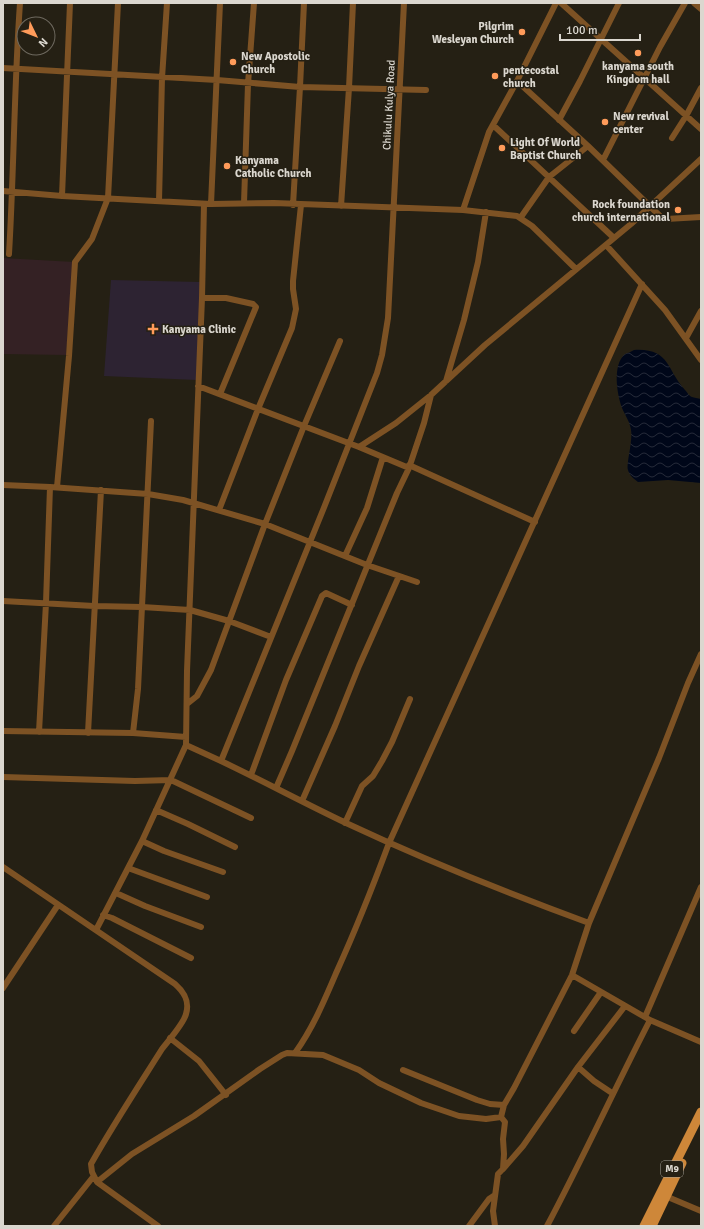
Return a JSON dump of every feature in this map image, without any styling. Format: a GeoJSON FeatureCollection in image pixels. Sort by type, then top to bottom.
{"type":"FeatureCollection","features":[{"type":"Feature","properties":{"kind":"main road","name":"M9"},"geometry":{"type":"LineString","coordinates":[[652,1226],[663,1195],[701,1112]]}},
{"type":"Feature","properties":{"kind":"main road","name":"M9"},"geometry":{"type":"LineString","coordinates":[[644,1226],[663,1195],[701,1124]]}},
{"type":"Feature","properties":{"kind":"street"},"geometry":{"type":"LineString","coordinates":[[9,254],[13,192],[14,128],[20,3]]}},
{"type":"Feature","properties":{"kind":"street"},"geometry":{"type":"LineString","coordinates":[[62,196],[70,3]]}},
{"type":"Feature","properties":{"kind":"street"},"geometry":{"type":"LineString","coordinates":[[57,488],[69,356],[75,262],[92,239],[108,198],[118,3]]}},
{"type":"Feature","properties":{"kind":"street"},"geometry":{"type":"LineString","coordinates":[[159,201],[162,78],[167,3]]}},
{"type":"Feature","properties":{"kind":"street"},"geometry":{"type":"LineString","coordinates":[[211,204],[220,3]]}},
{"type":"Feature","properties":{"kind":"street"},"geometry":{"type":"LineString","coordinates":[[244,203],[248,84],[254,3]]}},
{"type":"Feature","properties":{"kind":"street"},"geometry":{"type":"LineString","coordinates":[[293,205],[304,3]]}},
{"type":"Feature","properties":{"kind":"street"},"geometry":{"type":"LineString","coordinates":[[341,206],[353,3]]}},
{"type":"Feature","properties":{"kind":"street","name":"Chikulu Kulya Road"},"geometry":{"type":"LineString","coordinates":[[221,761],[349,444],[377,373],[382,355],[388,318],[404,3]]}},
{"type":"Feature","properties":{"kind":"street"},"geometry":{"type":"LineString","coordinates":[[463,210],[476,168],[493,125],[556,3]]}},
{"type":"Feature","properties":{"kind":"street"},"geometry":{"type":"LineString","coordinates":[[562,3],[701,129]]}},
{"type":"Feature","properties":{"kind":"street"},"geometry":{"type":"LineString","coordinates":[[559,120],[602,39],[619,3]]}},
{"type":"Feature","properties":{"kind":"street"},"geometry":{"type":"LineString","coordinates":[[603,160],[660,47],[685,3]]}},
{"type":"Feature","properties":{"kind":"street"},"geometry":{"type":"LineString","coordinates":[[694,3],[701,9]]}},
{"type":"Feature","properties":{"kind":"street"},"geometry":{"type":"LineString","coordinates":[[3,68],[217,80],[248,84],[300,87],[426,90]]}},
{"type":"Feature","properties":{"kind":"street"},"geometry":{"type":"LineString","coordinates":[[517,81],[603,160],[663,218],[701,217]]}},
{"type":"Feature","properties":{"kind":"street"},"geometry":{"type":"LineString","coordinates":[[672,138],[701,88]]}},
{"type":"Feature","properties":{"kind":"street"},"geometry":{"type":"LineString","coordinates":[[493,125],[614,238]]}},
{"type":"Feature","properties":{"kind":"street"},"geometry":{"type":"LineString","coordinates":[[521,217],[549,177],[588,146]]}},
{"type":"Feature","properties":{"kind":"street"},"geometry":{"type":"LineString","coordinates":[[359,447],[396,423],[446,382],[485,345],[650,207],[701,159]]}},
{"type":"Feature","properties":{"kind":"street"},"geometry":{"type":"LineString","coordinates":[[3,191],[204,204],[244,203],[486,212],[521,217],[576,269]]}},
{"type":"Feature","properties":{"kind":"street"},"geometry":{"type":"LineString","coordinates":[[96,930],[142,841],[186,745],[187,671],[202,298],[204,204]]}},
{"type":"Feature","properties":{"kind":"street"},"geometry":{"type":"LineString","coordinates":[[219,510],[274,373],[295,316],[294,282],[301,205]]}},
{"type":"Feature","properties":{"kind":"street"},"geometry":{"type":"LineString","coordinates":[[446,382],[464,320],[478,262],[486,212]]}},
{"type":"Feature","properties":{"kind":"street"},"geometry":{"type":"LineString","coordinates":[[606,245],[665,310],[701,360]]}},
{"type":"Feature","properties":{"kind":"street"},"geometry":{"type":"LineString","coordinates":[[295,1053],[306,1039],[330,986],[366,905],[389,843],[642,284]]}},
{"type":"Feature","properties":{"kind":"street"},"geometry":{"type":"LineString","coordinates":[[202,298],[226,298],[254,304],[256,307],[220,394]]}},
{"type":"Feature","properties":{"kind":"street"},"geometry":{"type":"LineString","coordinates":[[686,338],[701,311]]}},
{"type":"Feature","properties":{"kind":"street"},"geometry":{"type":"LineString","coordinates":[[187,704],[197,696],[211,670],[265,524],[340,341]]}},
{"type":"Feature","properties":{"kind":"street"},"geometry":{"type":"LineString","coordinates":[[198,386],[409,466],[535,522]]}},
{"type":"Feature","properties":{"kind":"street"},"geometry":{"type":"LineString","coordinates":[[276,788],[409,466],[424,423],[431,394]]}},
{"type":"Feature","properties":{"kind":"street"},"geometry":{"type":"LineString","coordinates":[[133,733],[138,689],[151,421]]}},
{"type":"Feature","properties":{"kind":"street"},"geometry":{"type":"LineString","coordinates":[[345,556],[367,508],[383,457]]}},
{"type":"Feature","properties":{"kind":"street"},"geometry":{"type":"LineString","coordinates":[[3,486],[50,487],[148,494],[193,503],[265,524],[368,565],[416,582]]}},
{"type":"Feature","properties":{"kind":"street"},"geometry":{"type":"LineString","coordinates":[[39,732],[46,603],[50,487]]}},
{"type":"Feature","properties":{"kind":"street"},"geometry":{"type":"LineString","coordinates":[[88,733],[101,490]]}},
{"type":"Feature","properties":{"kind":"street"},"geometry":{"type":"LineString","coordinates":[[302,801],[399,576]]}},
{"type":"Feature","properties":{"kind":"street"},"geometry":{"type":"LineString","coordinates":[[251,775],[286,680],[322,596],[326,593],[352,605]]}},
{"type":"Feature","properties":{"kind":"street"},"geometry":{"type":"LineString","coordinates":[[3,601],[94,606],[142,606],[190,610],[229,621],[271,637]]}},
{"type":"Feature","properties":{"kind":"street"},"geometry":{"type":"LineString","coordinates":[[501,1117],[504,1105],[572,975],[589,923],[659,758],[701,654]]}},
{"type":"Feature","properties":{"kind":"street"},"geometry":{"type":"LineString","coordinates":[[345,823],[362,786],[372,776],[389,748],[410,699]]}},
{"type":"Feature","properties":{"kind":"street"},"geometry":{"type":"LineString","coordinates":[[3,731],[133,733],[186,737]]}},
{"type":"Feature","properties":{"kind":"street"},"geometry":{"type":"LineString","coordinates":[[186,745],[251,775],[345,823],[389,843],[521,898],[589,923]]}},
{"type":"Feature","properties":{"kind":"street"},"geometry":{"type":"LineString","coordinates":[[3,777],[171,780],[251,818]]}},
{"type":"Feature","properties":{"kind":"street"},"geometry":{"type":"LineString","coordinates":[[156,810],[235,847]]}},
{"type":"Feature","properties":{"kind":"street"},"geometry":{"type":"LineString","coordinates":[[142,841],[164,851],[223,872]]}},
{"type":"Feature","properties":{"kind":"street"},"geometry":{"type":"LineString","coordinates":[[3,867],[175,984],[182,991],[186,1000],[187,1012],[185,1018],[170,1038],[130,1100],[91,1164],[95,1180],[158,1226]]}},
{"type":"Feature","properties":{"kind":"street"},"geometry":{"type":"LineString","coordinates":[[128,868],[207,897]]}},
{"type":"Feature","properties":{"kind":"street"},"geometry":{"type":"LineString","coordinates":[[547,1226],[574,1174],[648,1019],[701,887]]}},
{"type":"Feature","properties":{"kind":"street"},"geometry":{"type":"LineString","coordinates":[[116,893],[145,906],[201,927]]}},
{"type":"Feature","properties":{"kind":"street"},"geometry":{"type":"LineString","coordinates":[[3,988],[58,905]]}},
{"type":"Feature","properties":{"kind":"street"},"geometry":{"type":"LineString","coordinates":[[103,916],[112,918],[191,958]]}},
{"type":"Feature","properties":{"kind":"street"},"geometry":{"type":"LineString","coordinates":[[572,975],[648,1019],[701,1042]]}},
{"type":"Feature","properties":{"kind":"street"},"geometry":{"type":"LineString","coordinates":[[574,1031],[601,992]]}},
{"type":"Feature","properties":{"kind":"street"},"geometry":{"type":"LineString","coordinates":[[495,1226],[493,1211],[498,1174],[523,1146],[578,1067],[625,1006]]}},
{"type":"Feature","properties":{"kind":"street"},"geometry":{"type":"LineString","coordinates":[[170,1038],[199,1061],[226,1095]]}},
{"type":"Feature","properties":{"kind":"street"},"geometry":{"type":"LineString","coordinates":[[54,1226],[95,1180],[132,1154],[178,1127],[226,1095],[282,1055],[295,1053],[323,1055],[359,1070],[379,1083],[421,1103],[459,1116],[486,1119],[501,1117]]}},
{"type":"Feature","properties":{"kind":"street"},"geometry":{"type":"LineString","coordinates":[[578,1067],[594,1081],[612,1093]]}},
{"type":"Feature","properties":{"kind":"street"},"geometry":{"type":"LineString","coordinates":[[403,1070],[477,1100],[490,1104],[504,1105]]}},
{"type":"Feature","properties":{"kind":"street"},"geometry":{"type":"LineString","coordinates":[[501,1117],[505,1122],[503,1139],[503,1169]]}},
{"type":"Feature","properties":{"kind":"street"},"geometry":{"type":"LineString","coordinates":[[469,1226],[489,1199],[495,1195]]}},
{"type":"Feature","properties":{"kind":"street"},"geometry":{"type":"LineString","coordinates":[[663,1195],[701,1211]]}},
{"type":"Feature","properties":{"kind":"shaded area"},"geometry":{"type":"Polygon","coordinates":[[[3,258],[74,262],[66,355],[3,354],[3,258]]]}},
{"type":"Feature","properties":{"kind":"shaded area","name":"Kanyama Clinic"},"geometry":{"type":"Polygon","coordinates":[[[111,280],[200,282],[197,380],[104,376],[111,280]]]}},
{"type":"Feature","properties":{"kind":"water"},"geometry":{"type":"Polygon","coordinates":[[[634,350],[646,350],[661,356],[689,395],[701,399],[701,483],[668,480],[638,482],[629,474],[628,467],[631,430],[630,424],[620,402],[617,388],[617,372],[621,359],[625,354],[634,350]]]}},
{"type":"Feature","properties":{"kind":"place","name":"Pilgrim Wesleyan Church"},"geometry":{"type":"Point","coordinates":[522,32]}},
{"type":"Feature","properties":{"kind":"place","name":"kanyama south Kingdom hall"},"geometry":{"type":"Point","coordinates":[638,53]}},
{"type":"Feature","properties":{"kind":"place","name":"New Apostolic Church"},"geometry":{"type":"Point","coordinates":[233,62]}},
{"type":"Feature","properties":{"kind":"place","name":"pentecostal church"},"geometry":{"type":"Point","coordinates":[495,76]}},
{"type":"Feature","properties":{"kind":"place","name":"New revival center"},"geometry":{"type":"Point","coordinates":[605,122]}},
{"type":"Feature","properties":{"kind":"place","name":"Light Of World Baptist Church"},"geometry":{"type":"Point","coordinates":[502,148]}},
{"type":"Feature","properties":{"kind":"place","name":"Kanyama Catholic Church"},"geometry":{"type":"Point","coordinates":[227,166]}},
{"type":"Feature","properties":{"kind":"place","name":"Rock foundation church international"},"geometry":{"type":"Point","coordinates":[678,210]}},
{"type":"Feature","properties":{"kind":"place","name":"Kanyama Clinic"},"geometry":{"type":"Point","coordinates":[153,329]}}]}
